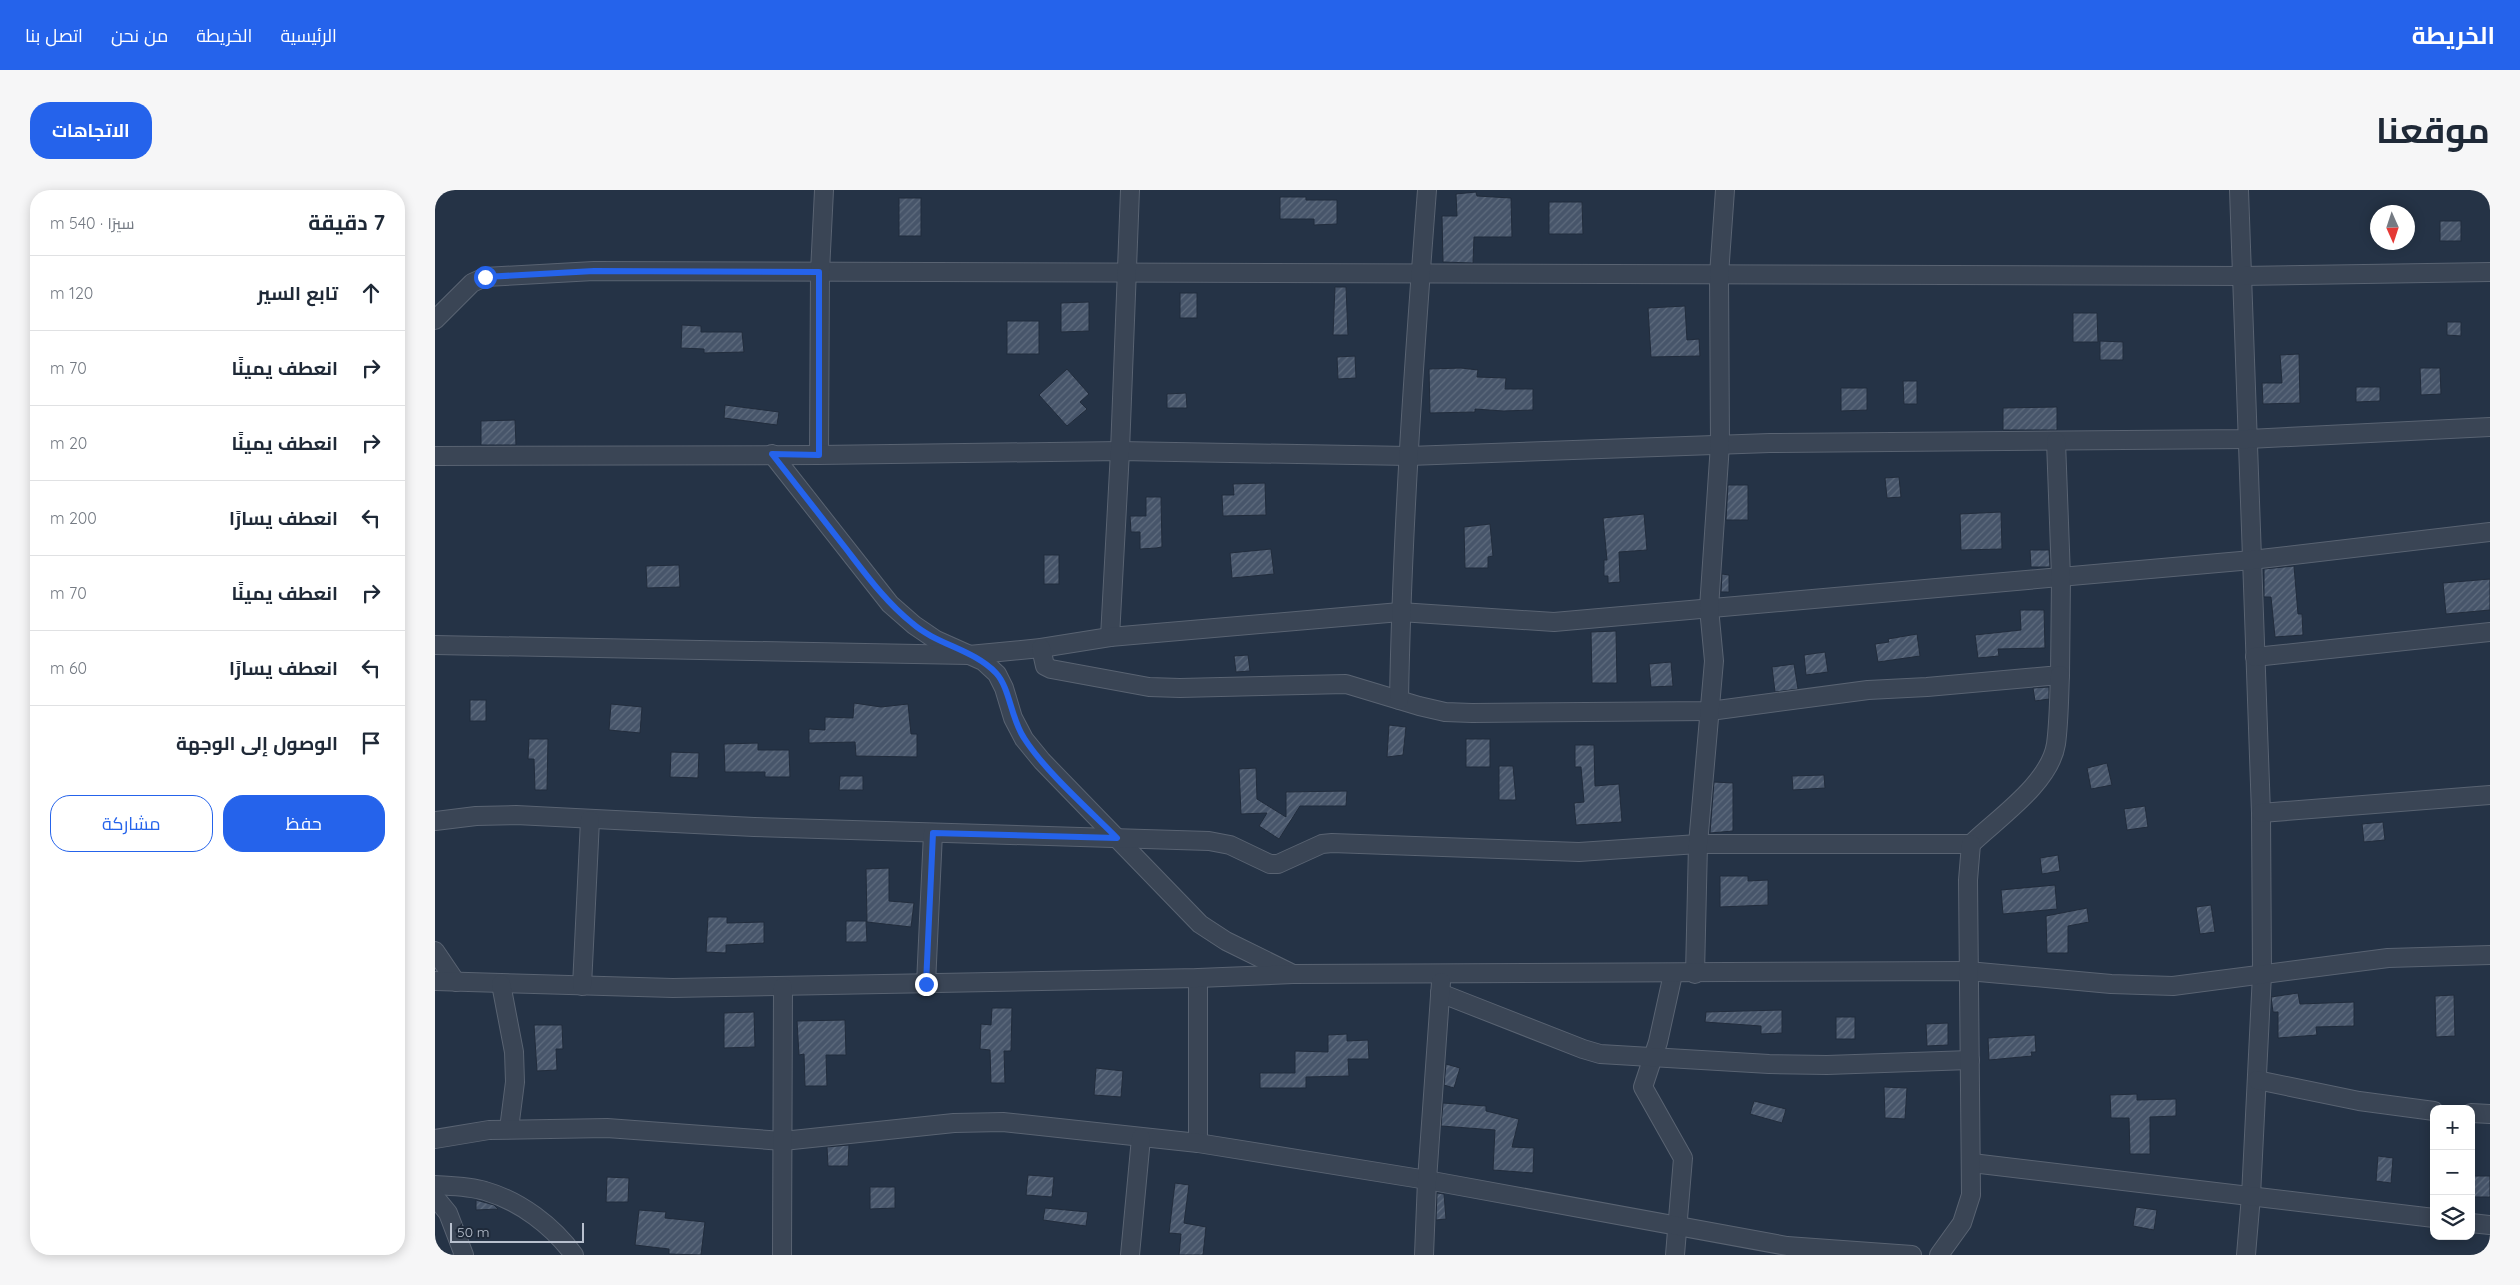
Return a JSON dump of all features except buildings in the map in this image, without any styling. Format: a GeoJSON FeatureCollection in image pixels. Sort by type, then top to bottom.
{"type":"FeatureCollection","features":[{"type":"Feature","properties":{"kind":"street"},"geometry":{"type":"LineString","coordinates":[[819,455],[819,272],[825,190]]}},
{"type":"Feature","properties":{"kind":"street"},"geometry":{"type":"LineString","coordinates":[[1110,637],[1120,451],[1130,190]]}},
{"type":"Feature","properties":{"kind":"street"},"geometry":{"type":"LineString","coordinates":[[1399,700],[1400,612],[1427,190]]}},
{"type":"Feature","properties":{"kind":"street"},"geometry":{"type":"LineString","coordinates":[[1695,974],[1698,844],[1714,662],[1709,608],[1720,444],[1719,275],[1725,190]]}},
{"type":"Feature","properties":{"kind":"street"},"geometry":{"type":"LineString","coordinates":[[2239,190],[2261,814],[2262,974],[2251,1196],[2246,1255]]}},
{"type":"Feature","properties":{"kind":"street"},"geometry":{"type":"LineString","coordinates":[[435,320],[472,283],[485,277],[594,271],[2242,276],[2490,272]]}},
{"type":"Feature","properties":{"kind":"street"},"geometry":{"type":"LineString","coordinates":[[435,456],[819,455],[1120,451],[1409,456],[1720,444],[2248,439],[2490,427]]}},
{"type":"Feature","properties":{"kind":"street"},"geometry":{"type":"LineString","coordinates":[[1939,1255],[1962,1223],[1971,1195],[1968,880],[1971,844],[2037,783],[2051,761],[2056,745],[2060,675],[2061,577],[2056,441]]}},
{"type":"Feature","properties":{"kind":"street"},"geometry":{"type":"LineString","coordinates":[[772,454],[890,604],[914,625],[936,640],[983,661],[997,674],[1004,688],[1013,718],[1024,739],[1042,761],[1200,924],[1226,941],[1293,974]]}},
{"type":"Feature","properties":{"kind":"street"},"geometry":{"type":"LineString","coordinates":[[435,645],[969,655],[1041,648],[1110,637],[1400,612],[1553,622],[2251,560],[2490,532]]}},
{"type":"Feature","properties":{"kind":"street"},"geometry":{"type":"LineString","coordinates":[[2255,657],[2490,632]]}},
{"type":"Feature","properties":{"kind":"street"},"geometry":{"type":"LineString","coordinates":[[1041,648],[1045,666],[1051,669],[1122,683],[1180,688],[1346,684],[1436,710],[1463,712],[1710,711],[1868,690],[1927,688],[2060,675]]}},
{"type":"Feature","properties":{"kind":"street"},"geometry":{"type":"LineString","coordinates":[[2261,814],[2490,795]]}},
{"type":"Feature","properties":{"kind":"street"},"geometry":{"type":"LineString","coordinates":[[435,821],[476,816],[516,815],[591,820],[1221,842],[1270,864],[1278,864],[1322,844],[1332,842],[1579,852],[1698,844],[1971,844]]}},
{"type":"Feature","properties":{"kind":"street"},"geometry":{"type":"LineString","coordinates":[[582,986],[591,820]]}},
{"type":"Feature","properties":{"kind":"street"},"geometry":{"type":"LineString","coordinates":[[926,984],[933,833]]}},
{"type":"Feature","properties":{"kind":"street"},"geometry":{"type":"LineString","coordinates":[[435,951],[456,982]]}},
{"type":"Feature","properties":{"kind":"street"},"geometry":{"type":"LineString","coordinates":[[435,981],[673,988],[1198,978],[1293,974],[1695,974],[1969,971],[2111,984],[2173,986],[2409,956],[2490,955]]}},
{"type":"Feature","properties":{"kind":"street"},"geometry":{"type":"LineString","coordinates":[[1424,1255],[1427,1180],[1441,974]]}},
{"type":"Feature","properties":{"kind":"street"},"geometry":{"type":"LineString","coordinates":[[1673,974],[1654,1056],[1643,1082],[1644,1091],[1683,1158],[1675,1255]]}},
{"type":"Feature","properties":{"kind":"street"},"geometry":{"type":"LineString","coordinates":[[1198,978],[1198,1143]]}},
{"type":"Feature","properties":{"kind":"street"},"geometry":{"type":"LineString","coordinates":[[501,984],[514,1052],[515,1070],[509,1129]]}},
{"type":"Feature","properties":{"kind":"street"},"geometry":{"type":"LineString","coordinates":[[783,987],[783,1255]]}},
{"type":"Feature","properties":{"kind":"street"},"geometry":{"type":"LineString","coordinates":[[1440,993],[1583,1049],[1611,1055],[1778,1064],[1970,1060]]}},
{"type":"Feature","properties":{"kind":"street"},"geometry":{"type":"LineString","coordinates":[[2257,1080],[2359,1101],[2430,1110]]}},
{"type":"Feature","properties":{"kind":"street"},"geometry":{"type":"LineString","coordinates":[[2475,1113],[2490,1114]]}},
{"type":"Feature","properties":{"kind":"street"},"geometry":{"type":"LineString","coordinates":[[435,1139],[509,1129],[623,1128],[783,1141],[981,1121],[1198,1143],[1427,1180],[1826,1253],[1899,1252],[1912,1255]]}},
{"type":"Feature","properties":{"kind":"street"},"geometry":{"type":"LineString","coordinates":[[1130,1255],[1141,1138]]}},
{"type":"Feature","properties":{"kind":"street"},"geometry":{"type":"LineString","coordinates":[[1972,1163],[2430,1218]]}},
{"type":"Feature","properties":{"kind":"street"},"geometry":{"type":"LineString","coordinates":[[435,1185],[485,1191],[519,1207],[550,1227],[562,1238],[574,1255]]}},
{"type":"Feature","properties":{"kind":"street"},"geometry":{"type":"LineString","coordinates":[[435,1196],[448,1213],[464,1255]]}},
{"type":"Feature","properties":{"kind":"street"},"geometry":{"type":"LineString","coordinates":[[2475,1223],[2490,1225]]}},
{"type":"Feature","properties":{"kind":"route"},"geometry":{"type":"LineString","coordinates":[[485,277],[594,271],[819,272],[819,455],[772,454],[890,604],[914,625],[936,640],[983,661],[997,674],[1004,688],[1013,718],[1024,739],[1042,761],[1117,838],[933,833],[926,984]]}}]}
